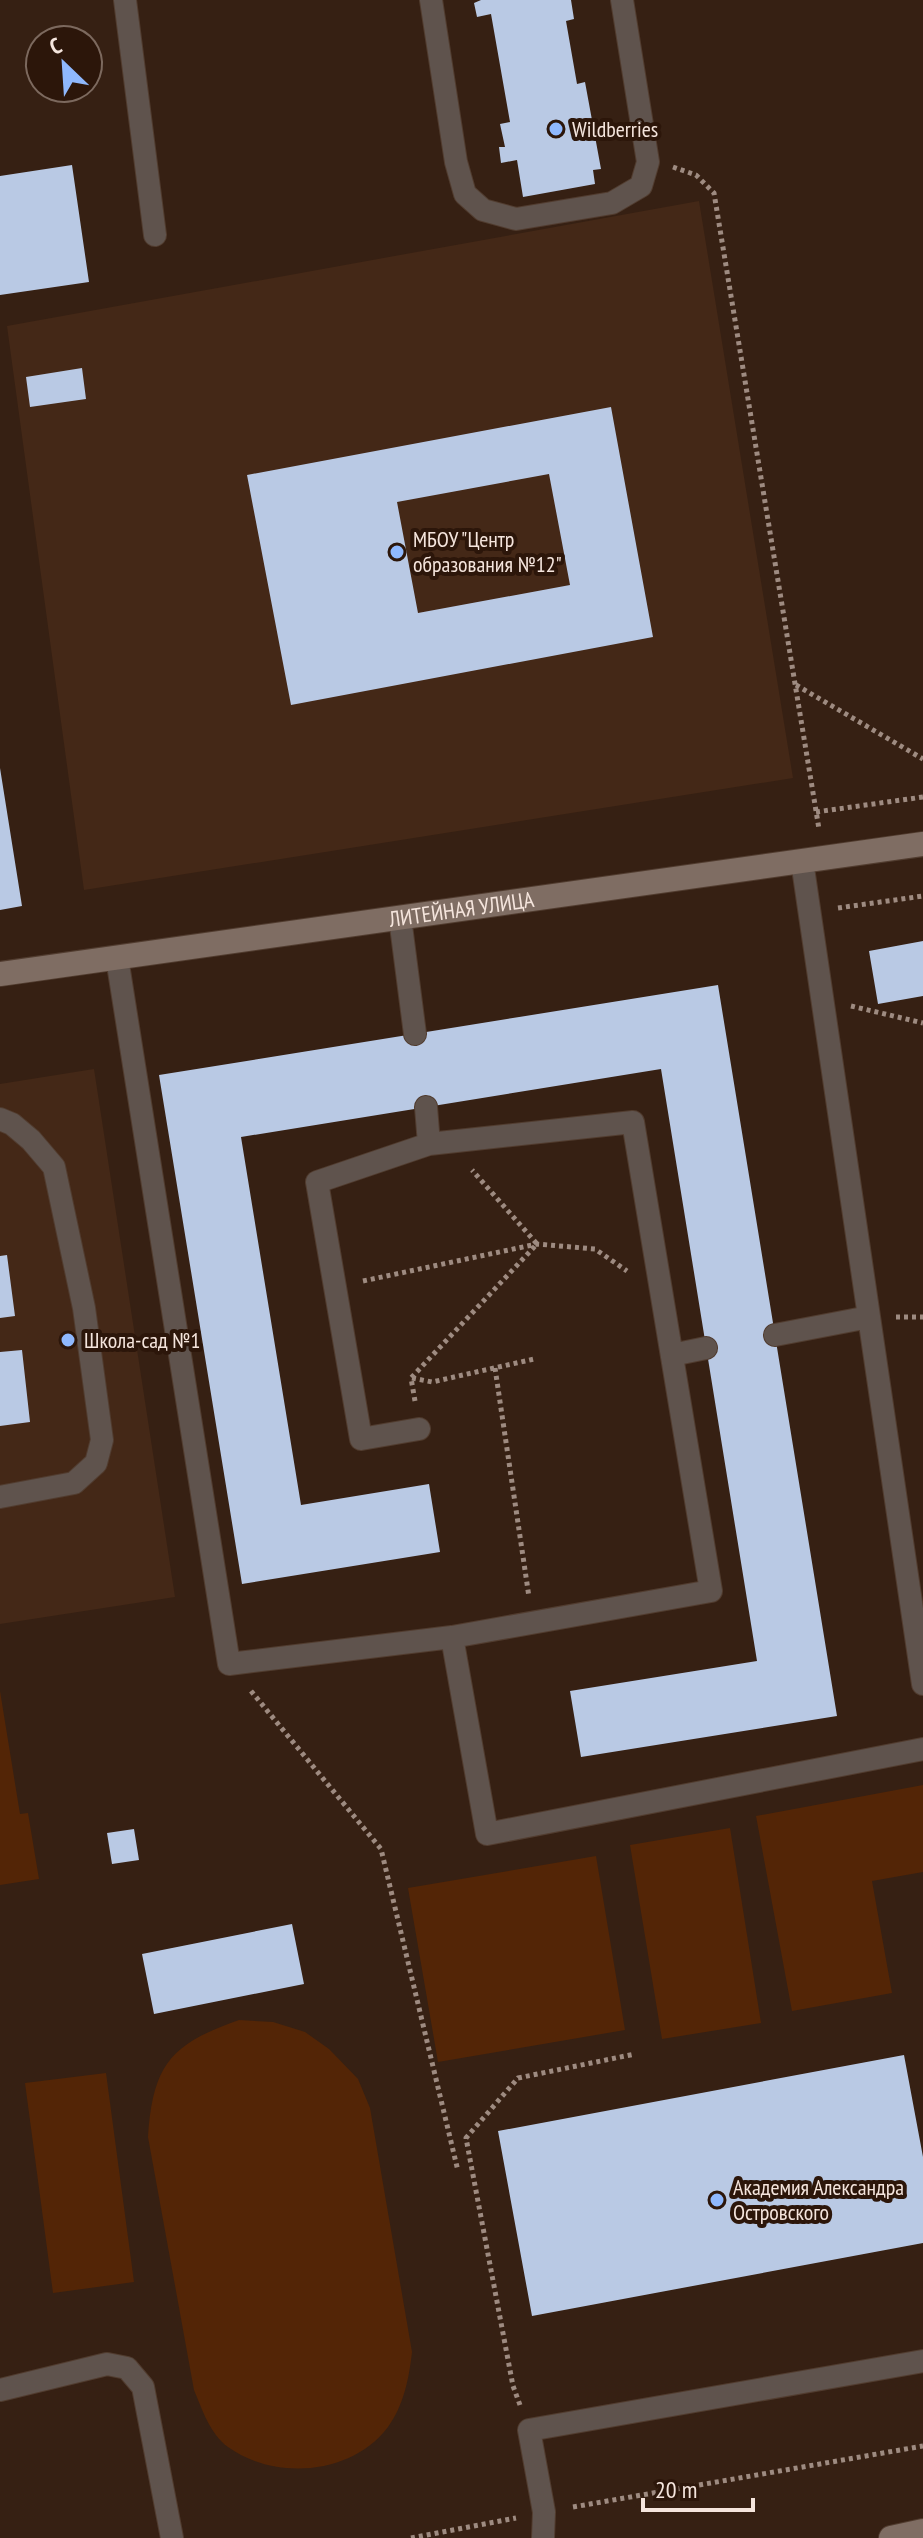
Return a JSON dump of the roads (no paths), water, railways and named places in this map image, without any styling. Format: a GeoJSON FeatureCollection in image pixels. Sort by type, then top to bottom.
{"type":"FeatureCollection","features":[{"type":"Feature","properties":{"kind":"street","name":"ЛИТЕЙНАЯ УЛИЦА"},"geometry":{"type":"LineString","coordinates":[[0,974],[923,844]]}},
{"type":"Feature","properties":{"kind":"street"},"geometry":{"type":"LineString","coordinates":[[891,2538],[923,2531]]}},
{"type":"Feature","properties":{"kind":"lane"},"geometry":{"type":"LineString","coordinates":[[125,0],[155,235]]}},
{"type":"Feature","properties":{"kind":"lane"},"geometry":{"type":"LineString","coordinates":[[431,0],[456,162],[465,194],[483,210],[516,219],[612,203],[641,186],[648,162],[622,0]]}},
{"type":"Feature","properties":{"kind":"lane"},"geometry":{"type":"LineString","coordinates":[[813,859],[809,912],[923,1684]]}},
{"type":"Feature","properties":{"kind":"lane"},"geometry":{"type":"LineString","coordinates":[[400,918],[415,1034]]}},
{"type":"Feature","properties":{"kind":"lane"},"geometry":{"type":"LineString","coordinates":[[117,958],[229,1664],[452,1637],[711,1591],[633,1122],[429,1144],[317,1182],[361,1439],[419,1429]]}},
{"type":"Feature","properties":{"kind":"lane"},"geometry":{"type":"LineString","coordinates":[[426,1107],[429,1144]]}},
{"type":"Feature","properties":{"kind":"lane"},"geometry":{"type":"LineString","coordinates":[[0,1119],[12,1124],[31,1140],[54,1167],[84,1308],[102,1440],[96,1463],[74,1483],[0,1497]]}},
{"type":"Feature","properties":{"kind":"lane"},"geometry":{"type":"LineString","coordinates":[[775,1335],[869,1317]]}},
{"type":"Feature","properties":{"kind":"lane"},"geometry":{"type":"LineString","coordinates":[[672,1355],[706,1348]]}},
{"type":"Feature","properties":{"kind":"lane"},"geometry":{"type":"LineString","coordinates":[[452,1637],[487,1834],[923,1749]]}},
{"type":"Feature","properties":{"kind":"lane"},"geometry":{"type":"LineString","coordinates":[[543,2538],[544,2512],[529,2430],[923,2361]]}},
{"type":"Feature","properties":{"kind":"lane"},"geometry":{"type":"LineString","coordinates":[[0,2390],[107,2364],[127,2368],[143,2387],[172,2538]]}},
{"type":"Feature","properties":{"kind":"place","name":"Wildberries"},"geometry":{"type":"Point","coordinates":[556,129]}},
{"type":"Feature","properties":{"kind":"place","name":"МБОУ \"Центр образования №12\""},"geometry":{"type":"Point","coordinates":[397,552]}},
{"type":"Feature","properties":{"kind":"place","name":"Школа-сад №1"},"geometry":{"type":"Point","coordinates":[68,1340]}},
{"type":"Feature","properties":{"kind":"place","name":"Академия Александра Островского"},"geometry":{"type":"Point","coordinates":[717,2200]}}]}
